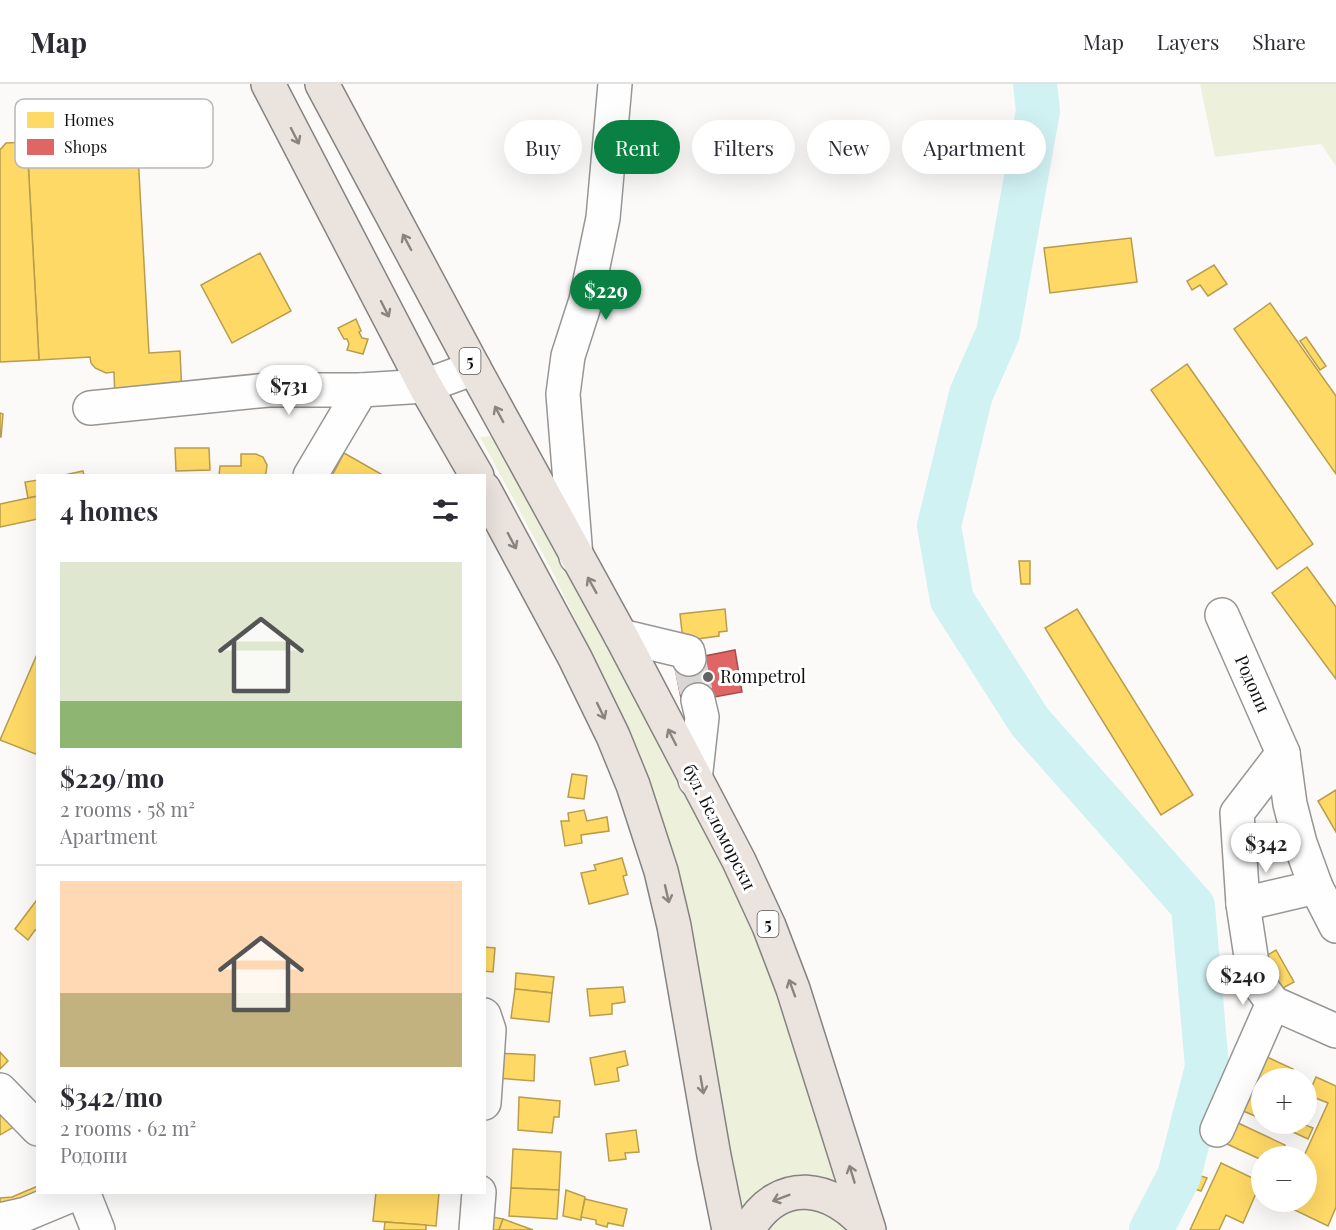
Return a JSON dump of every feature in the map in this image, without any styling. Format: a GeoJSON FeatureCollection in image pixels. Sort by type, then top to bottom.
{"type":"FeatureCollection","features":[{"type":"Feature","properties":{"kind":"main road"},"geometry":{"type":"LineString","coordinates":[[268,84],[425,386],[476,474]]}},
{"type":"Feature","properties":{"kind":"main road","name":"5"},"geometry":{"type":"LineString","coordinates":[[322,84],[474,369],[621,636]]}},
{"type":"Feature","properties":{"kind":"main road"},"geometry":{"type":"LineString","coordinates":[[486,493],[575,658],[613,736],[633,785],[661,871],[674,926],[729,1230]]}},
{"type":"Feature","properties":{"kind":"main road","name":"бул. Беломорски"},"geometry":{"type":"LineString","coordinates":[[621,636],[739,861],[773,936],[796,999],[869,1229]]}},
{"type":"Feature","properties":{"kind":"main road"},"geometry":{"type":"LineString","coordinates":[[748,1230],[761,1210],[770,1203],[805,1192],[818,1193],[842,1203],[853,1210],[869,1229]]}},
{"type":"Feature","properties":{"kind":"street"},"geometry":{"type":"LineString","coordinates":[[576,557],[563,394],[568,356],[586,300],[603,218],[615,84]]}},
{"type":"Feature","properties":{"kind":"street"},"geometry":{"type":"LineString","coordinates":[[90,408],[268,390],[361,390],[425,386],[474,369]]}},
{"type":"Feature","properties":{"kind":"street"},"geometry":{"type":"LineString","coordinates":[[311,474],[361,390]]}},
{"type":"Feature","properties":{"kind":"street","name":"Родопи"},"geometry":{"type":"LineString","coordinates":[[1222,615],[1283,753],[1290,804],[1300,843],[1316,887],[1336,926]]}},
{"type":"Feature","properties":{"kind":"street"},"geometry":{"type":"LineString","coordinates":[[621,636],[688,652],[689,659]]}},
{"type":"Feature","properties":{"kind":"street"},"geometry":{"type":"LineString","coordinates":[[695,780],[702,717],[698,700]]}},
{"type":"Feature","properties":{"kind":"street"},"geometry":{"type":"LineString","coordinates":[[1283,753],[1237,813],[1243,904],[1252,963],[1259,984],[1273,1003],[1336,1031]]}},
{"type":"Feature","properties":{"kind":"street"},"geometry":{"type":"LineString","coordinates":[[1243,904],[1316,887]]}},
{"type":"Feature","properties":{"kind":"street"},"geometry":{"type":"LineString","coordinates":[[1216,1130],[1273,1003]]}},
{"type":"Feature","properties":{"kind":"street"},"geometry":{"type":"LineString","coordinates":[[486,1050],[487,1023]]}},
{"type":"Feature","properties":{"kind":"street"},"geometry":{"type":"LineString","coordinates":[[0,1090],[36,1127]]}},
{"type":"Feature","properties":{"kind":"street"},"geometry":{"type":"LineString","coordinates":[[0,1220],[26,1214],[76,1194]]}},
{"type":"Feature","properties":{"kind":"street"},"geometry":{"type":"LineString","coordinates":[[82,1194],[98,1230]]}},
{"type":"Feature","properties":{"kind":"street"},"geometry":{"type":"LineString","coordinates":[[476,1230],[479,1194]]}},
{"type":"Feature","properties":{"kind":"green space"},"geometry":{"type":"Polygon","coordinates":[[[1200,84],[1336,84],[1336,166],[1321,144],[1215,157],[1200,84]]]}},
{"type":"Feature","properties":{"kind":"green space"},"geometry":{"type":"Polygon","coordinates":[[[492,436],[714,839],[768,963],[841,1188],[740,1219],[682,887],[656,806],[612,696],[552,571],[480,437],[492,436]]]}},
{"type":"Feature","properties":{"kind":"green space"},"geometry":{"type":"Polygon","coordinates":[[[817,1203],[854,1230],[762,1230],[784,1208],[817,1203]]]}},
{"type":"Feature","properties":{"kind":"building: Homes"},"geometry":{"type":"Polygon","coordinates":[[[6,143],[15,143],[15,168],[28,168],[39,360],[0,362],[0,150],[6,143]]]}},
{"type":"Feature","properties":{"kind":"building: Homes"},"geometry":{"type":"Polygon","coordinates":[[[28,168],[139,168],[149,353],[180,351],[182,396],[115,400],[114,372],[106,373],[95,368],[90,357],[39,360],[28,168]]]}},
{"type":"Feature","properties":{"kind":"building: Homes"},"geometry":{"type":"Polygon","coordinates":[[[1131,238],[1137,282],[1050,293],[1044,248],[1131,238]]]}},
{"type":"Feature","properties":{"kind":"building: Homes"},"geometry":{"type":"Polygon","coordinates":[[[260,253],[291,311],[232,343],[201,285],[260,253]]]}},
{"type":"Feature","properties":{"kind":"building: Homes"},"geometry":{"type":"Polygon","coordinates":[[[1214,265],[1227,284],[1208,296],[1200,285],[1192,290],[1187,281],[1214,265]]]}},
{"type":"Feature","properties":{"kind":"building: Homes"},"geometry":{"type":"Polygon","coordinates":[[[1270,303],[1336,396],[1336,474],[1234,329],[1270,303]]]}},
{"type":"Feature","properties":{"kind":"building: Homes"},"geometry":{"type":"Polygon","coordinates":[[[356,319],[362,338],[368,339],[363,354],[347,350],[349,344],[347,339],[344,339],[338,328],[356,319]]]}},
{"type":"Feature","properties":{"kind":"building: Homes"},"geometry":{"type":"Polygon","coordinates":[[[1306,337],[1326,366],[1320,370],[1300,341],[1306,337]]]}},
{"type":"Feature","properties":{"kind":"building: Homes"},"geometry":{"type":"Polygon","coordinates":[[[1187,364],[1313,544],[1277,569],[1151,390],[1187,364]]]}},
{"type":"Feature","properties":{"kind":"building: Homes"},"geometry":{"type":"Polygon","coordinates":[[[0,413],[3,414],[1,437],[0,437],[0,413]]]}},
{"type":"Feature","properties":{"kind":"building: Homes"},"geometry":{"type":"Polygon","coordinates":[[[175,448],[209,448],[210,470],[176,471],[175,448]]]}},
{"type":"Feature","properties":{"kind":"building: Homes"},"geometry":{"type":"Polygon","coordinates":[[[344,453],[381,474],[333,474],[344,453]]]}},
{"type":"Feature","properties":{"kind":"building: Homes"},"geometry":{"type":"Polygon","coordinates":[[[241,454],[256,454],[263,457],[267,465],[265,474],[219,474],[220,466],[241,466],[241,454]]]}},
{"type":"Feature","properties":{"kind":"building: Homes"},"geometry":{"type":"Polygon","coordinates":[[[36,480],[36,496],[28,498],[25,482],[36,480]]]}},
{"type":"Feature","properties":{"kind":"building: Homes"},"geometry":{"type":"Polygon","coordinates":[[[36,496],[36,519],[0,527],[0,504],[36,496]]]}},
{"type":"Feature","properties":{"kind":"building: Homes"},"geometry":{"type":"Polygon","coordinates":[[[1019,561],[1030,561],[1030,584],[1021,584],[1019,561]]]}},
{"type":"Feature","properties":{"kind":"building: Homes"},"geometry":{"type":"Polygon","coordinates":[[[1307,567],[1336,607],[1336,679],[1272,593],[1307,567]]]}},
{"type":"Feature","properties":{"kind":"building: Homes"},"geometry":{"type":"Polygon","coordinates":[[[725,609],[727,631],[719,632],[719,636],[683,641],[680,614],[725,609]]]}},
{"type":"Feature","properties":{"kind":"building: Homes"},"geometry":{"type":"Polygon","coordinates":[[[1077,609],[1193,795],[1161,815],[1045,628],[1077,609]]]}},
{"type":"Feature","properties":{"kind":"building: Homes"},"geometry":{"type":"Polygon","coordinates":[[[36,657],[36,754],[0,740],[36,657]]]}},
{"type":"Feature","properties":{"kind":"building: Homes"},"geometry":{"type":"Polygon","coordinates":[[[572,774],[587,776],[584,799],[568,797],[572,774]]]}},
{"type":"Feature","properties":{"kind":"building: Homes"},"geometry":{"type":"Polygon","coordinates":[[[1336,790],[1336,832],[1318,801],[1336,790]]]}},
{"type":"Feature","properties":{"kind":"building: Homes"},"geometry":{"type":"Polygon","coordinates":[[[584,810],[587,821],[607,817],[609,831],[581,835],[582,843],[565,846],[561,821],[569,821],[568,813],[584,810]]]}},
{"type":"Feature","properties":{"kind":"building: Homes"},"geometry":{"type":"Polygon","coordinates":[[[622,858],[627,875],[623,876],[628,894],[589,904],[581,873],[596,870],[594,865],[622,858]]]}},
{"type":"Feature","properties":{"kind":"building: Homes"},"geometry":{"type":"Polygon","coordinates":[[[36,901],[36,931],[28,940],[15,929],[36,901]]]}},
{"type":"Feature","properties":{"kind":"building: Homes"},"geometry":{"type":"Polygon","coordinates":[[[486,947],[495,948],[493,972],[486,971],[486,947]]]}},
{"type":"Feature","properties":{"kind":"building: Homes"},"geometry":{"type":"Polygon","coordinates":[[[1276,950],[1294,982],[1281,989],[1263,958],[1276,950]]]}},
{"type":"Feature","properties":{"kind":"building: Homes"},"geometry":{"type":"Polygon","coordinates":[[[516,973],[554,977],[552,993],[515,989],[516,973]]]}},
{"type":"Feature","properties":{"kind":"building: Homes"},"geometry":{"type":"Polygon","coordinates":[[[623,987],[625,1002],[612,1004],[612,1014],[590,1016],[587,989],[623,987]]]}},
{"type":"Feature","properties":{"kind":"building: Homes"},"geometry":{"type":"Polygon","coordinates":[[[515,989],[552,993],[549,1022],[511,1018],[515,989]]]}},
{"type":"Feature","properties":{"kind":"building: Homes"},"geometry":{"type":"Polygon","coordinates":[[[625,1051],[628,1065],[617,1068],[619,1081],[595,1085],[590,1058],[625,1051]]]}},
{"type":"Feature","properties":{"kind":"building: Homes"},"geometry":{"type":"Polygon","coordinates":[[[0,1052],[8,1061],[0,1069],[0,1052]]]}},
{"type":"Feature","properties":{"kind":"building: Homes"},"geometry":{"type":"Polygon","coordinates":[[[498,1053],[535,1055],[534,1081],[496,1078],[498,1053]]]}},
{"type":"Feature","properties":{"kind":"building: Homes"},"geometry":{"type":"Polygon","coordinates":[[[1265,1056],[1291,1068],[1260,1068],[1265,1056]]]}},
{"type":"Feature","properties":{"kind":"building: Homes"},"geometry":{"type":"Polygon","coordinates":[[[1317,1077],[1336,1086],[1336,1207],[1328,1226],[1299,1212],[1317,1212],[1317,1146],[1309,1146],[1314,1134],[1317,1134],[1317,1127],[1328,1103],[1317,1099],[1317,1077]]]}},
{"type":"Feature","properties":{"kind":"building: Homes"},"geometry":{"type":"Polygon","coordinates":[[[1251,1088],[1251,1114],[1241,1110],[1251,1088]]]}},
{"type":"Feature","properties":{"kind":"building: Homes"},"geometry":{"type":"Polygon","coordinates":[[[519,1097],[560,1101],[559,1117],[554,1117],[552,1133],[518,1130],[519,1097]]]}},
{"type":"Feature","properties":{"kind":"building: Homes"},"geometry":{"type":"Polygon","coordinates":[[[0,1108],[19,1124],[0,1135],[0,1108]]]}},
{"type":"Feature","properties":{"kind":"building: Homes"},"geometry":{"type":"Polygon","coordinates":[[[1236,1122],[1251,1129],[1251,1134],[1262,1134],[1285,1145],[1251,1146],[1251,1155],[1227,1144],[1236,1122]]]}},
{"type":"Feature","properties":{"kind":"building: Homes"},"geometry":{"type":"Polygon","coordinates":[[[636,1130],[639,1152],[625,1153],[626,1159],[609,1161],[606,1134],[636,1130]]]}},
{"type":"Feature","properties":{"kind":"building: Homes"},"geometry":{"type":"Polygon","coordinates":[[[1297,1134],[1310,1134],[1308,1139],[1297,1134]]]}},
{"type":"Feature","properties":{"kind":"building: Homes"},"geometry":{"type":"Polygon","coordinates":[[[513,1149],[561,1152],[559,1190],[511,1188],[513,1149]]]}},
{"type":"Feature","properties":{"kind":"building: Homes"},"geometry":{"type":"Polygon","coordinates":[[[1221,1163],[1251,1177],[1251,1205],[1243,1223],[1226,1215],[1219,1230],[1190,1230],[1221,1163]]]}},
{"type":"Feature","properties":{"kind":"building: Homes"},"geometry":{"type":"Polygon","coordinates":[[[1201,1176],[1207,1178],[1201,1191],[1195,1189],[1201,1176]]]}},
{"type":"Feature","properties":{"kind":"building: Homes"},"geometry":{"type":"Polygon","coordinates":[[[36,1187],[36,1193],[0,1212],[0,1198],[12,1197],[36,1187]]]}},
{"type":"Feature","properties":{"kind":"building: Homes"},"geometry":{"type":"Polygon","coordinates":[[[511,1188],[559,1190],[557,1219],[509,1216],[511,1188]]]}},
{"type":"Feature","properties":{"kind":"building: Homes"},"geometry":{"type":"Polygon","coordinates":[[[566,1190],[585,1197],[581,1220],[563,1216],[566,1190]]]}},
{"type":"Feature","properties":{"kind":"building: Homes"},"geometry":{"type":"Polygon","coordinates":[[[376,1194],[439,1194],[436,1226],[373,1221],[376,1194]]]}},
{"type":"Feature","properties":{"kind":"building: Homes"},"geometry":{"type":"Polygon","coordinates":[[[585,1199],[627,1209],[623,1226],[608,1223],[607,1227],[596,1224],[596,1220],[581,1217],[585,1199]]]}},
{"type":"Feature","properties":{"kind":"building: Homes"},"geometry":{"type":"Polygon","coordinates":[[[488,1216],[503,1219],[499,1230],[486,1230],[488,1216]]]}},
{"type":"Feature","properties":{"kind":"building: Homes"},"geometry":{"type":"Polygon","coordinates":[[[503,1219],[533,1230],[499,1230],[503,1219]]]}},
{"type":"Feature","properties":{"kind":"building: Homes"},"geometry":{"type":"Polygon","coordinates":[[[385,1222],[426,1225],[426,1230],[384,1230],[385,1222]]]}},
{"type":"Feature","properties":{"kind":"building: Shops","name":"Rompetrol"},"geometry":{"type":"Polygon","coordinates":[[[735,650],[742,692],[682,703],[674,662],[735,650]]]}},
{"type":"Feature","properties":{"kind":"waterway"},"geometry":{"type":"LineString","coordinates":[[1035,84],[1038,111],[998,333],[971,394],[939,526],[952,600],[1030,722],[1193,906],[1207,1067],[1179,1176],[1151,1230]]}},
{"type":"Feature","properties":{"kind":"tunnel"},"geometry":{"type":"LineString","coordinates":[[689,659],[698,700]]}},
{"type":"Feature","properties":{"kind":"place","name":"Rompetrol"},"geometry":{"type":"Point","coordinates":[708,677]}}]}
